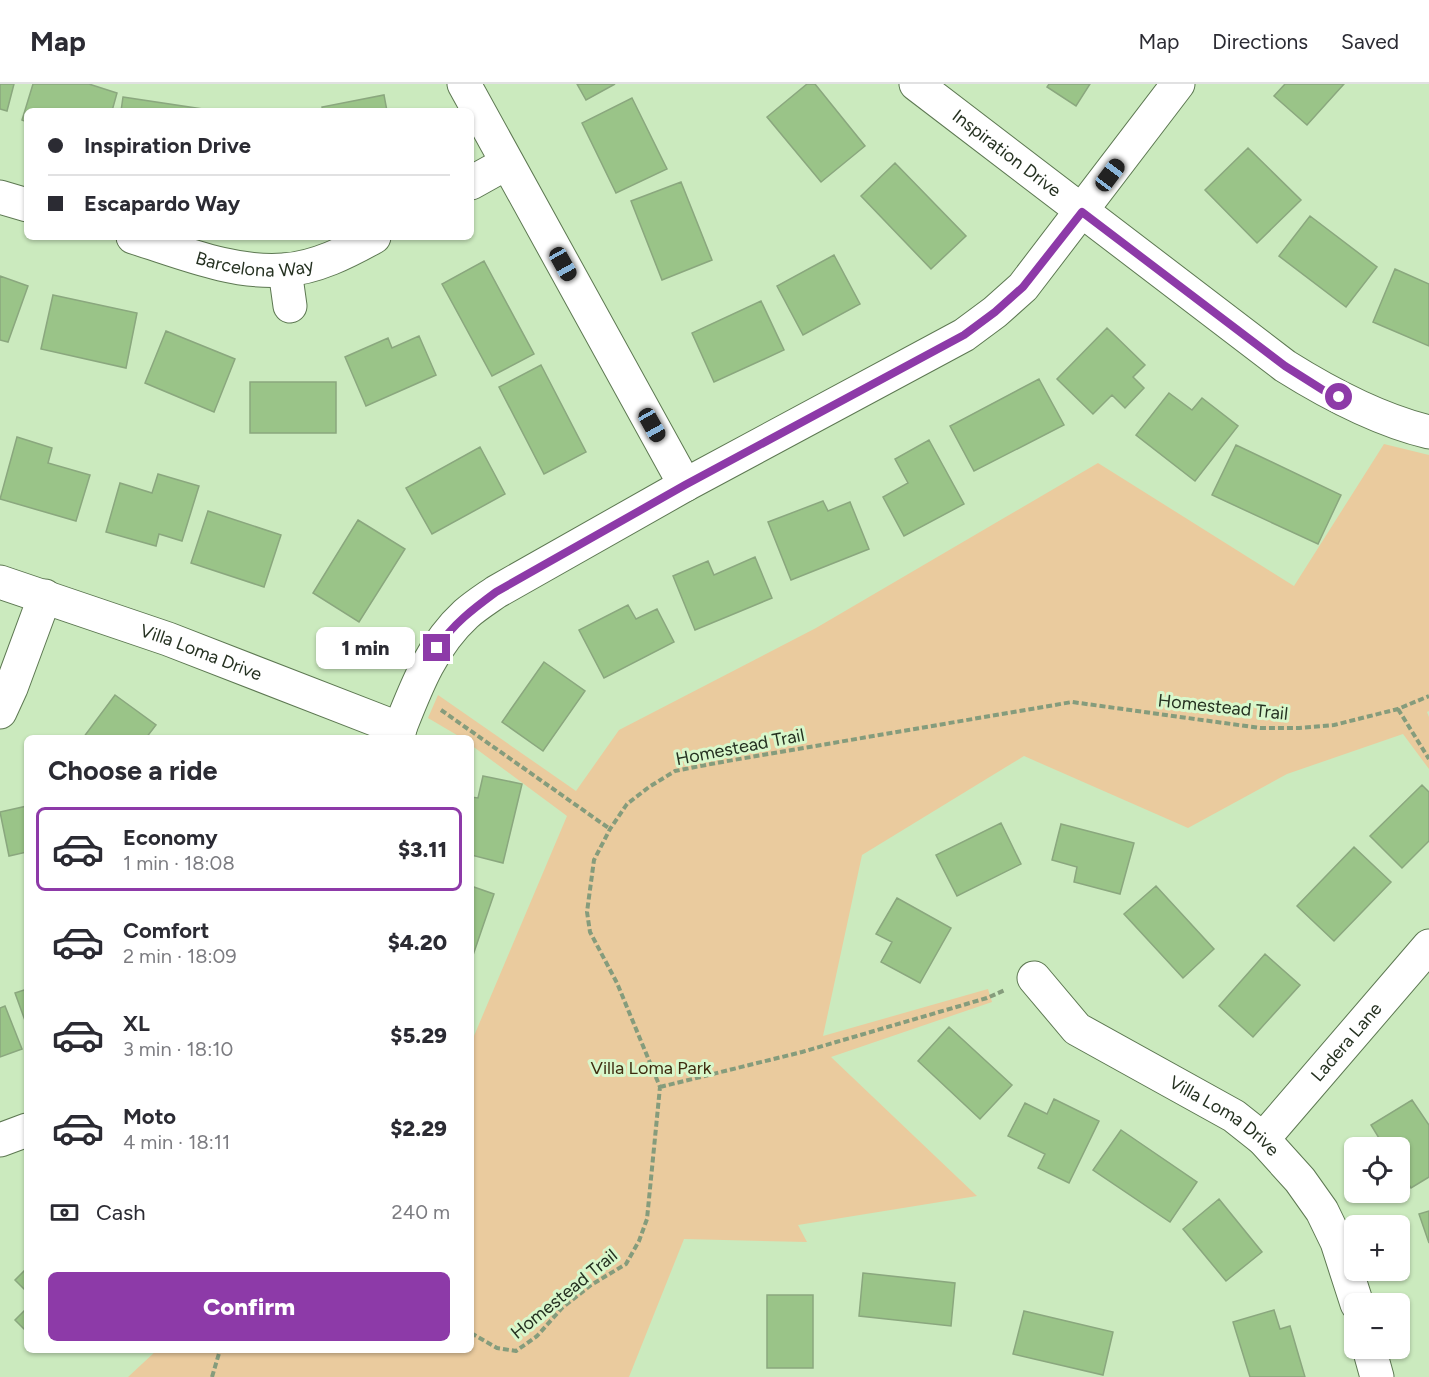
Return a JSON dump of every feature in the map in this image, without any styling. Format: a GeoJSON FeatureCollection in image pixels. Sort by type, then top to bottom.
{"type":"FeatureCollection","features":[{"type":"Feature","properties":{"kind":"street"},"geometry":{"type":"LineString","coordinates":[[464,84],[685,485]]}},
{"type":"Feature","properties":{"kind":"street","name":"Inspiration Drive"},"geometry":{"type":"LineString","coordinates":[[916,84],[1285,366],[1323,390],[1373,412],[1429,432]]}},
{"type":"Feature","properties":{"kind":"street"},"geometry":{"type":"LineString","coordinates":[[398,734],[411,698],[428,662],[446,634],[467,613],[496,592],[685,485],[964,335],[995,312],[1023,287],[1178,84]]}},
{"type":"Feature","properties":{"kind":"street"},"geometry":{"type":"LineString","coordinates":[[474,181],[507,163]]}},
{"type":"Feature","properties":{"kind":"street"},"geometry":{"type":"LineString","coordinates":[[0,197],[24,204]]}},
{"type":"Feature","properties":{"kind":"street","name":"Barcelona Way"},"geometry":{"type":"LineString","coordinates":[[143,240],[234,266],[285,270],[315,264],[368,240]]}},
{"type":"Feature","properties":{"kind":"street"},"geometry":{"type":"LineString","coordinates":[[285,270],[290,306]]}},
{"type":"Feature","properties":{"kind":"street","name":"Villa Loma Drive"},"geometry":{"type":"LineString","coordinates":[[0,582],[168,639],[398,734]]}},
{"type":"Feature","properties":{"kind":"street"},"geometry":{"type":"LineString","coordinates":[[0,712],[45,597]]}},
{"type":"Feature","properties":{"kind":"street","name":"Ladera Lane"},"geometry":{"type":"LineString","coordinates":[[1263,1139],[1429,946]]}},
{"type":"Feature","properties":{"kind":"street","name":"Villa Loma Drive"},"geometry":{"type":"LineString","coordinates":[[1034,978],[1077,1029],[1234,1116],[1263,1139],[1300,1180],[1322,1211],[1340,1251],[1353,1293]]}},
{"type":"Feature","properties":{"kind":"street"},"geometry":{"type":"LineString","coordinates":[[0,1140],[24,1131]]}},
{"type":"Feature","properties":{"kind":"street"},"geometry":{"type":"LineString","coordinates":[[1372,1359],[1377,1377]]}},
{"type":"Feature","properties":{"kind":"path","name":"Homestead Trail"},"geometry":{"type":"LineString","coordinates":[[474,1335],[497,1348],[516,1351],[537,1336],[562,1308],[591,1285],[626,1264],[639,1241],[647,1219],[660,1087],[617,983],[590,932],[587,912],[594,860],[610,829],[627,804],[648,787],[675,771],[1072,702],[1260,728],[1299,728],[1334,725],[1398,709],[1429,696]]}},
{"type":"Feature","properties":{"kind":"path"},"geometry":{"type":"LineString","coordinates":[[411,698],[438,708],[610,829]]}},
{"type":"Feature","properties":{"kind":"path"},"geometry":{"type":"LineString","coordinates":[[1398,709],[1429,759]]}},
{"type":"Feature","properties":{"kind":"path"},"geometry":{"type":"LineString","coordinates":[[660,1087],[802,1052],[987,998],[1034,978]]}},
{"type":"Feature","properties":{"kind":"path"},"geometry":{"type":"LineString","coordinates":[[212,1377],[219,1353]]}},
{"type":"Feature","properties":{"kind":"green space","name":"Villa Loma Park"},"geometry":{"type":"Polygon","coordinates":[[[1384,444],[1429,455],[1429,711],[1427,712],[1429,717],[1429,769],[1403,734],[1287,774],[1188,828],[1024,756],[862,855],[823,1036],[988,989],[992,1002],[831,1057],[977,1196],[798,1225],[807,1242],[684,1239],[629,1377],[128,1377],[154,1353],[474,1353],[474,1036],[567,816],[474,747],[474,735],[457,735],[428,718],[438,695],[576,791],[619,730],[816,628],[1098,463],[1294,586],[1384,444]]]}},
{"type":"Feature","properties":{"kind":"building"},"geometry":{"type":"Polygon","coordinates":[[[0,84],[14,84],[7,111],[0,109],[0,84]]]}},
{"type":"Feature","properties":{"kind":"building"},"geometry":{"type":"Polygon","coordinates":[[[33,84],[89,84],[117,93],[113,108],[26,108],[33,84]]]}},
{"type":"Feature","properties":{"kind":"building"},"geometry":{"type":"Polygon","coordinates":[[[577,84],[615,84],[586,100],[577,84]]]}},
{"type":"Feature","properties":{"kind":"building"},"geometry":{"type":"Polygon","coordinates":[[[807,84],[815,84],[865,146],[821,182],[767,117],[807,84]]]}},
{"type":"Feature","properties":{"kind":"building"},"geometry":{"type":"Polygon","coordinates":[[[1049,84],[1090,84],[1076,106],[1047,87],[1049,84]]]}},
{"type":"Feature","properties":{"kind":"building"},"geometry":{"type":"Polygon","coordinates":[[[1285,84],[1344,84],[1307,125],[1274,96],[1285,84]]]}},
{"type":"Feature","properties":{"kind":"building"},"geometry":{"type":"Polygon","coordinates":[[[384,95],[386,108],[322,108],[384,95]]]}},
{"type":"Feature","properties":{"kind":"building"},"geometry":{"type":"Polygon","coordinates":[[[123,97],[196,108],[121,108],[123,97]]]}},
{"type":"Feature","properties":{"kind":"building"},"geometry":{"type":"Polygon","coordinates":[[[632,98],[667,169],[616,193],[582,123],[632,98]]]}},
{"type":"Feature","properties":{"kind":"building"},"geometry":{"type":"Polygon","coordinates":[[[1248,148],[1301,200],[1257,243],[1205,190],[1248,148]]]}},
{"type":"Feature","properties":{"kind":"building"},"geometry":{"type":"Polygon","coordinates":[[[895,163],[966,236],[931,269],[861,196],[895,163]]]}},
{"type":"Feature","properties":{"kind":"building"},"geometry":{"type":"Polygon","coordinates":[[[681,182],[712,260],[662,280],[631,201],[681,182]]]}},
{"type":"Feature","properties":{"kind":"building"},"geometry":{"type":"Polygon","coordinates":[[[1310,216],[1377,267],[1346,307],[1279,256],[1310,216]]]}},
{"type":"Feature","properties":{"kind":"building"},"geometry":{"type":"Polygon","coordinates":[[[834,255],[860,304],[803,335],[777,286],[834,255]]]}},
{"type":"Feature","properties":{"kind":"building"},"geometry":{"type":"Polygon","coordinates":[[[484,261],[534,354],[492,376],[442,284],[484,261]]]}},
{"type":"Feature","properties":{"kind":"building"},"geometry":{"type":"Polygon","coordinates":[[[1395,269],[1429,284],[1429,346],[1373,322],[1395,269]]]}},
{"type":"Feature","properties":{"kind":"building"},"geometry":{"type":"Polygon","coordinates":[[[0,276],[28,286],[8,342],[0,340],[0,276]]]}},
{"type":"Feature","properties":{"kind":"building"},"geometry":{"type":"Polygon","coordinates":[[[53,295],[137,313],[126,368],[41,349],[53,295]]]}},
{"type":"Feature","properties":{"kind":"building"},"geometry":{"type":"Polygon","coordinates":[[[761,301],[784,350],[714,382],[692,333],[761,301]]]}},
{"type":"Feature","properties":{"kind":"building"},"geometry":{"type":"Polygon","coordinates":[[[1107,328],[1145,365],[1133,377],[1144,388],[1125,408],[1112,395],[1093,414],[1057,379],[1107,328]]]}},
{"type":"Feature","properties":{"kind":"building"},"geometry":{"type":"Polygon","coordinates":[[[166,331],[235,359],[214,412],[145,383],[166,331]]]}},
{"type":"Feature","properties":{"kind":"building"},"geometry":{"type":"Polygon","coordinates":[[[419,336],[436,375],[366,406],[345,357],[388,338],[392,348],[419,336]]]}},
{"type":"Feature","properties":{"kind":"building"},"geometry":{"type":"Polygon","coordinates":[[[541,365],[586,452],[544,474],[499,387],[541,365]]]}},
{"type":"Feature","properties":{"kind":"building"},"geometry":{"type":"Polygon","coordinates":[[[1039,379],[1064,425],[974,471],[950,426],[1039,379]]]}},
{"type":"Feature","properties":{"kind":"building"},"geometry":{"type":"Polygon","coordinates":[[[250,382],[336,382],[336,433],[250,433],[250,382]]]}},
{"type":"Feature","properties":{"kind":"building"},"geometry":{"type":"Polygon","coordinates":[[[1169,393],[1192,410],[1202,398],[1238,426],[1195,481],[1136,435],[1169,393]]]}},
{"type":"Feature","properties":{"kind":"building"},"geometry":{"type":"Polygon","coordinates":[[[17,437],[52,448],[48,463],[90,475],[76,521],[0,499],[17,437]]]}},
{"type":"Feature","properties":{"kind":"building"},"geometry":{"type":"Polygon","coordinates":[[[929,440],[964,504],[904,536],[883,497],[908,483],[895,459],[929,440]]]}},
{"type":"Feature","properties":{"kind":"building"},"geometry":{"type":"Polygon","coordinates":[[[1236,445],[1341,495],[1318,544],[1212,495],[1236,445]]]}},
{"type":"Feature","properties":{"kind":"building"},"geometry":{"type":"Polygon","coordinates":[[[480,447],[505,494],[432,534],[406,488],[480,447]]]}},
{"type":"Feature","properties":{"kind":"building"},"geometry":{"type":"Polygon","coordinates":[[[158,474],[199,486],[182,541],[159,534],[156,546],[106,532],[120,483],[152,493],[158,474]]]}},
{"type":"Feature","properties":{"kind":"building"},"geometry":{"type":"Polygon","coordinates":[[[823,501],[828,511],[850,502],[869,549],[791,580],[768,522],[823,501]]]}},
{"type":"Feature","properties":{"kind":"building"},"geometry":{"type":"Polygon","coordinates":[[[208,511],[281,535],[264,587],[191,563],[208,511]]]}},
{"type":"Feature","properties":{"kind":"building"},"geometry":{"type":"Polygon","coordinates":[[[358,520],[405,549],[359,622],[313,593],[358,520]]]}},
{"type":"Feature","properties":{"kind":"building"},"geometry":{"type":"Polygon","coordinates":[[[755,557],[772,598],[695,630],[673,576],[708,561],[714,575],[755,557]]]}},
{"type":"Feature","properties":{"kind":"building"},"geometry":{"type":"Polygon","coordinates":[[[628,605],[636,619],[657,609],[674,642],[604,678],[579,630],[628,605]]]}},
{"type":"Feature","properties":{"kind":"building"},"geometry":{"type":"Polygon","coordinates":[[[544,662],[585,691],[543,751],[502,722],[544,662]]]}},
{"type":"Feature","properties":{"kind":"building"},"geometry":{"type":"Polygon","coordinates":[[[115,695],[156,725],[148,735],[85,735],[115,695]]]}},
{"type":"Feature","properties":{"kind":"building"},"geometry":{"type":"Polygon","coordinates":[[[483,776],[522,784],[503,863],[474,856],[474,797],[478,798],[483,776]]]}},
{"type":"Feature","properties":{"kind":"building"},"geometry":{"type":"Polygon","coordinates":[[[1422,785],[1429,792],[1429,841],[1402,868],[1370,836],[1422,785]]]}},
{"type":"Feature","properties":{"kind":"building"},"geometry":{"type":"Polygon","coordinates":[[[24,807],[24,853],[9,856],[0,812],[24,807]]]}},
{"type":"Feature","properties":{"kind":"building"},"geometry":{"type":"Polygon","coordinates":[[[1001,823],[1021,864],[957,896],[936,855],[1001,823]]]}},
{"type":"Feature","properties":{"kind":"building"},"geometry":{"type":"Polygon","coordinates":[[[1061,824],[1134,843],[1120,894],[1074,882],[1077,867],[1052,860],[1061,824]]]}},
{"type":"Feature","properties":{"kind":"building"},"geometry":{"type":"Polygon","coordinates":[[[1354,847],[1391,882],[1334,941],[1297,906],[1354,847]]]}},
{"type":"Feature","properties":{"kind":"building"},"geometry":{"type":"Polygon","coordinates":[[[1156,886],[1214,949],[1183,978],[1124,914],[1156,886]]]}},
{"type":"Feature","properties":{"kind":"building"},"geometry":{"type":"Polygon","coordinates":[[[474,887],[494,894],[474,952],[474,887]]]}},
{"type":"Feature","properties":{"kind":"building"},"geometry":{"type":"Polygon","coordinates":[[[897,898],[951,928],[920,983],[881,962],[892,942],[876,934],[897,898]]]}},
{"type":"Feature","properties":{"kind":"building"},"geometry":{"type":"Polygon","coordinates":[[[1265,954],[1300,985],[1253,1037],[1219,1006],[1265,954]]]}},
{"type":"Feature","properties":{"kind":"building"},"geometry":{"type":"Polygon","coordinates":[[[24,990],[24,1018],[15,993],[24,990]]]}},
{"type":"Feature","properties":{"kind":"building"},"geometry":{"type":"Polygon","coordinates":[[[5,1006],[22,1049],[0,1057],[0,1008],[5,1006]]]}},
{"type":"Feature","properties":{"kind":"building"},"geometry":{"type":"Polygon","coordinates":[[[949,1027],[1012,1085],[980,1119],[918,1061],[949,1027]]]}},
{"type":"Feature","properties":{"kind":"building"},"geometry":{"type":"Polygon","coordinates":[[[1054,1099],[1099,1121],[1069,1183],[1038,1168],[1045,1154],[1008,1136],[1025,1103],[1047,1114],[1054,1099]]]}},
{"type":"Feature","properties":{"kind":"building"},"geometry":{"type":"Polygon","coordinates":[[[1412,1100],[1429,1125],[1429,1177],[1411,1188],[1410,1137],[1378,1137],[1371,1125],[1412,1100]]]}},
{"type":"Feature","properties":{"kind":"building"},"geometry":{"type":"Polygon","coordinates":[[[1121,1130],[1197,1182],[1170,1222],[1093,1170],[1121,1130]]]}},
{"type":"Feature","properties":{"kind":"building"},"geometry":{"type":"Polygon","coordinates":[[[1219,1199],[1262,1252],[1226,1281],[1183,1229],[1219,1199]]]}},
{"type":"Feature","properties":{"kind":"building"},"geometry":{"type":"Polygon","coordinates":[[[1429,1211],[1429,1243],[1419,1214],[1429,1211]]]}},
{"type":"Feature","properties":{"kind":"building"},"geometry":{"type":"Polygon","coordinates":[[[24,1271],[24,1289],[15,1280],[24,1271]]]}},
{"type":"Feature","properties":{"kind":"building"},"geometry":{"type":"Polygon","coordinates":[[[863,1273],[955,1283],[951,1326],[859,1316],[863,1273]]]}},
{"type":"Feature","properties":{"kind":"building"},"geometry":{"type":"Polygon","coordinates":[[[767,1295],[813,1295],[813,1368],[767,1368],[767,1295]]]}},
{"type":"Feature","properties":{"kind":"building"},"geometry":{"type":"Polygon","coordinates":[[[1274,1310],[1280,1329],[1290,1326],[1305,1377],[1250,1377],[1233,1322],[1274,1310]]]}},
{"type":"Feature","properties":{"kind":"building"},"geometry":{"type":"Polygon","coordinates":[[[24,1311],[24,1329],[15,1320],[24,1311]]]}},
{"type":"Feature","properties":{"kind":"building"},"geometry":{"type":"Polygon","coordinates":[[[1024,1311],[1113,1332],[1103,1375],[1013,1354],[1024,1311]]]}},
{"type":"Feature","properties":{"kind":"route"},"geometry":{"type":"LineString","coordinates":[[437,648],[446,634],[467,613],[496,592],[685,485],[964,335],[1023,287],[1082,212],[1285,366],[1323,390],[1339,397]]}}]}
